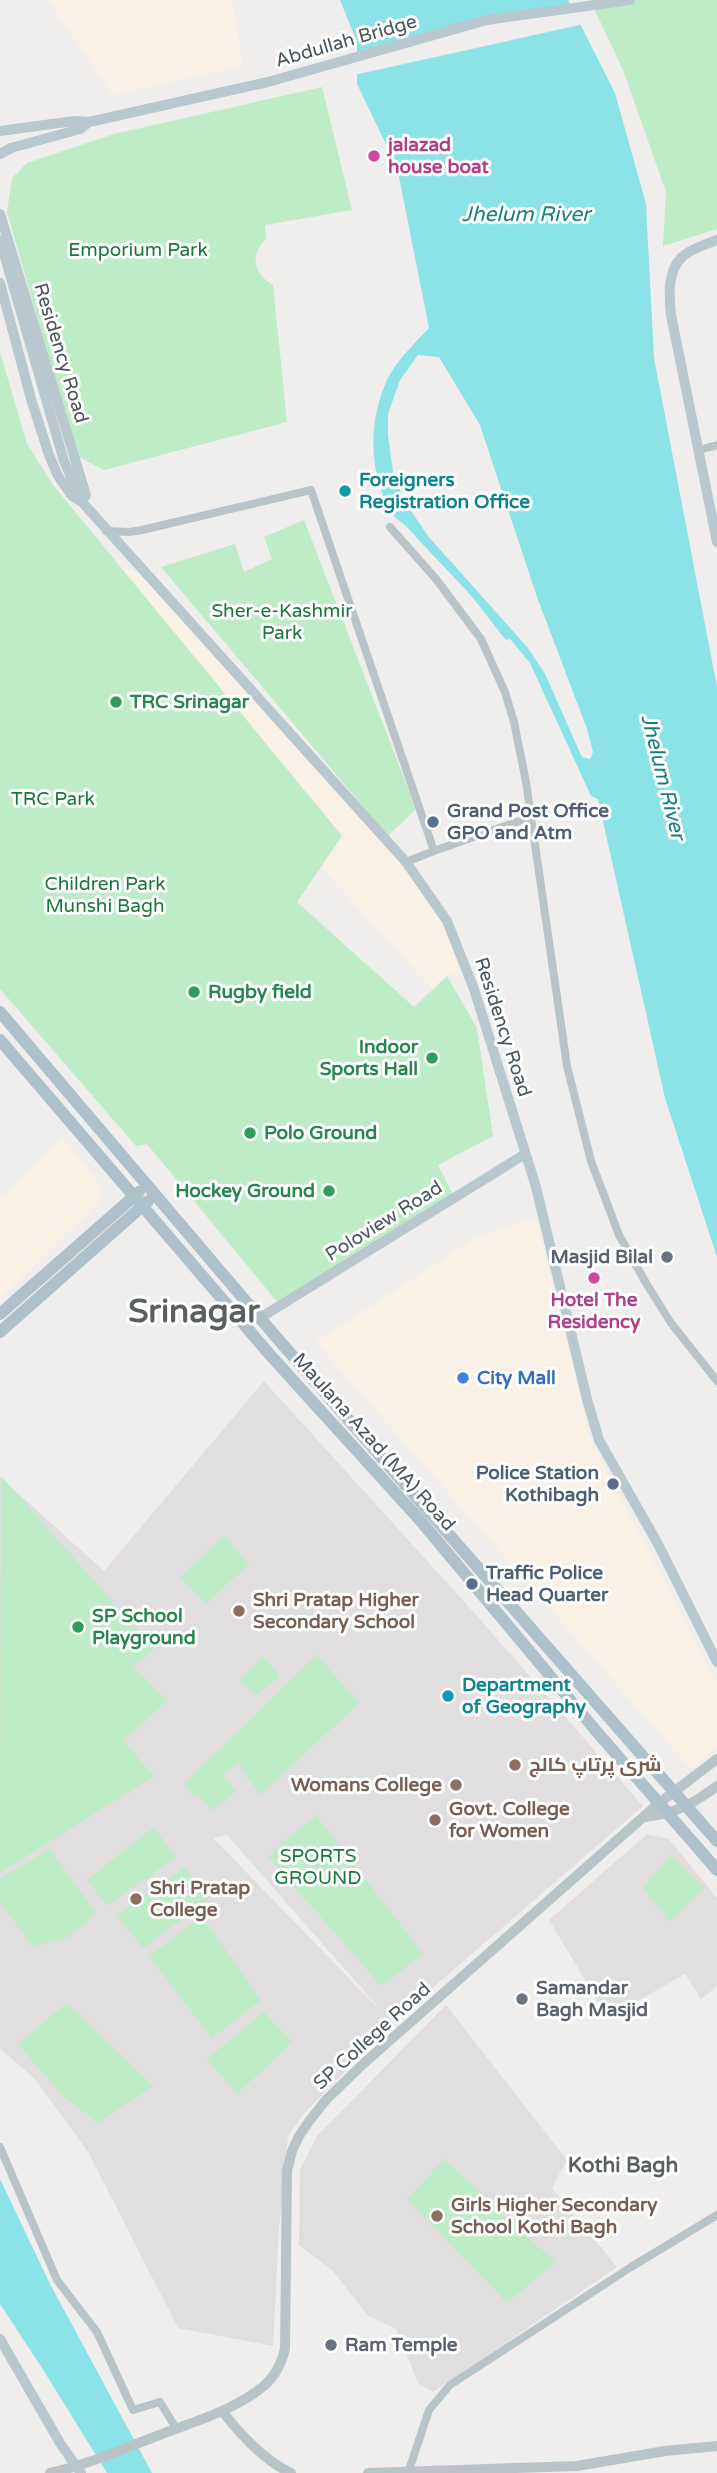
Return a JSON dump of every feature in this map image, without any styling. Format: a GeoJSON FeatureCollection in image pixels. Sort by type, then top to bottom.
{"type":"FeatureCollection","features":[{"type":"Feature","properties":{"kind":"main road","name":"Abdullah Bridge"},"geometry":{"type":"LineString","coordinates":[[89,122],[268,82],[487,20],[630,0]]}},
{"type":"Feature","properties":{"kind":"main road"},"geometry":{"type":"LineString","coordinates":[[0,131],[74,121],[89,122]]}},
{"type":"Feature","properties":{"kind":"main road"},"geometry":{"type":"LineString","coordinates":[[0,153],[80,129],[89,122]]}},
{"type":"Feature","properties":{"kind":"main road","name":"Residency Road"},"geometry":{"type":"LineString","coordinates":[[0,214],[86,495],[82,502]]}},
{"type":"Feature","properties":{"kind":"main road"},"geometry":{"type":"LineString","coordinates":[[0,240],[64,461],[82,502]]}},
{"type":"Feature","properties":{"kind":"main road"},"geometry":{"type":"LineString","coordinates":[[717,240],[682,256],[674,268],[668,292],[717,542]]}},
{"type":"Feature","properties":{"kind":"main road","name":"Residency Road"},"geometry":{"type":"LineString","coordinates":[[0,283],[49,455],[58,476],[72,496],[82,502],[406,862],[447,921],[474,989],[536,1187],[599,1440],[658,1544],[717,1662]]}},
{"type":"Feature","properties":{"kind":"main road","name":"Maulana Azad (MA) Road"},"geometry":{"type":"LineString","coordinates":[[0,1012],[260,1318],[717,1841]]}},
{"type":"Feature","properties":{"kind":"main road","name":"Maulana Azad (MA) Road"},"geometry":{"type":"LineString","coordinates":[[0,1040],[271,1356],[419,1519],[658,1804],[717,1870]]}},
{"type":"Feature","properties":{"kind":"main road","name":"Poloview Road"},"geometry":{"type":"LineString","coordinates":[[260,1318],[525,1154]]}},
{"type":"Feature","properties":{"kind":"main road"},"geometry":{"type":"LineString","coordinates":[[0,1314],[152,1189]]}},
{"type":"Feature","properties":{"kind":"main road"},"geometry":{"type":"LineString","coordinates":[[0,1332],[139,1200]]}},
{"type":"Feature","properties":{"kind":"main road"},"geometry":{"type":"LineString","coordinates":[[0,2339],[47,2422],[79,2470]]}},
{"type":"Feature","properties":{"kind":"street"},"geometry":{"type":"LineString","coordinates":[[699,450],[717,445]]}},
{"type":"Feature","properties":{"kind":"street"},"geometry":{"type":"LineString","coordinates":[[106,531],[142,530],[312,490],[434,851]]}},
{"type":"Feature","properties":{"kind":"street"},"geometry":{"type":"LineString","coordinates":[[390,527],[436,579],[481,639],[505,692],[514,722],[531,817],[567,1066],[591,1161],[620,1234],[646,1283],[671,1323],[717,1381]]}},
{"type":"Feature","properties":{"kind":"street"},"geometry":{"type":"LineString","coordinates":[[406,862],[531,817]]}},
{"type":"Feature","properties":{"kind":"street","name":"SP College Road"},"geometry":{"type":"LineString","coordinates":[[50,2473],[79,2470],[88,2462],[222,2411],[260,2389],[272,2378],[281,2364],[285,2349],[287,2171],[299,2136],[326,2100],[362,2065],[658,1804],[717,1759]]}},
{"type":"Feature","properties":{"kind":"street"},"geometry":{"type":"LineString","coordinates":[[644,1817],[667,1814],[687,1807],[717,1786]]}},
{"type":"Feature","properties":{"kind":"street"},"geometry":{"type":"LineString","coordinates":[[0,2147],[57,2280],[97,2332],[133,2410],[160,2402],[176,2428]]}},
{"type":"Feature","properties":{"kind":"street"},"geometry":{"type":"LineString","coordinates":[[410,2470],[429,2410],[450,2385],[631,2267],[716,2219]]}},
{"type":"Feature","properties":{"kind":"street"},"geometry":{"type":"LineString","coordinates":[[222,2411],[255,2447],[283,2470],[291,2473]]}},
{"type":"Feature","properties":{"kind":"street"},"geometry":{"type":"LineString","coordinates":[[368,2473],[577,2466],[665,2451],[717,2446]]}},
{"type":"Feature","properties":{"kind":"shaded area"},"geometry":{"type":"Polygon","coordinates":[[[48,0],[232,0],[243,66],[113,95],[48,0]]]}},
{"type":"Feature","properties":{"kind":"shaded area"},"geometry":{"type":"Polygon","coordinates":[[[122,569],[141,574],[402,864],[442,921],[461,971],[447,976],[433,990],[321,867],[342,835],[122,569]]]}},
{"type":"Feature","properties":{"kind":"shaded area"},"geometry":{"type":"Polygon","coordinates":[[[63,1138],[101,1187],[98,1203],[0,1299],[0,1194],[4,1196],[63,1138]]]}},
{"type":"Feature","properties":{"kind":"shaded area"},"geometry":{"type":"Polygon","coordinates":[[[536,1217],[591,1442],[717,1682],[717,1747],[691,1769],[316,1342],[475,1238],[536,1217]]]}},
{"type":"Feature","properties":{"kind":"shaded area"},"geometry":{"type":"Polygon","coordinates":[[[264,1381],[478,1617],[643,1806],[392,2023],[303,2115],[288,2136],[279,2229],[273,2346],[178,2328],[88,2152],[35,2079],[0,2049],[0,1477],[104,1571],[264,1381]],[[227,1835],[213,1838],[378,2008],[227,1835]]]}},
{"type":"Feature","properties":{"kind":"shaded area"},"geometry":{"type":"Polygon","coordinates":[[[647,1834],[669,1839],[717,1898],[717,1986],[701,1999],[685,1974],[608,2018],[549,1920],[647,1834]]]}},
{"type":"Feature","properties":{"kind":"shaded area","name":"Girls Higher Secondary School Kothi Bagh"},"geometry":{"type":"Polygon","coordinates":[[[446,2005],[567,2160],[552,2188],[617,2267],[433,2392],[418,2383],[396,2329],[368,2316],[333,2271],[299,2245],[300,2169],[317,2136],[446,2005]]]}},
{"type":"Feature","properties":{"kind":"green space"},"geometry":{"type":"Polygon","coordinates":[[[590,0],[717,0],[717,229],[663,246],[666,192],[623,70],[590,0]]]}},
{"type":"Feature","properties":{"kind":"green space","name":"Emporium Park"},"geometry":{"type":"Polygon","coordinates":[[[322,87],[352,210],[265,225],[266,239],[257,251],[256,258],[258,270],[273,285],[287,422],[104,470],[77,456],[7,212],[12,178],[27,163],[114,134],[322,87]]]}},
{"type":"Feature","properties":{"kind":"green space","name":"TRC Srinagar"},"geometry":{"type":"Polygon","coordinates":[[[0,352],[27,444],[53,485],[342,836],[297,902],[414,1007],[447,976],[477,1028],[493,1136],[438,1165],[455,1199],[283,1309],[147,1144],[136,1146],[0,989],[0,352]]]}},
{"type":"Feature","properties":{"kind":"green space","name":"Sher-e-Kashmir Park"},"geometry":{"type":"Polygon","coordinates":[[[304,520],[416,809],[388,836],[161,567],[235,544],[244,572],[272,559],[264,537],[304,520]]]}},
{"type":"Feature","properties":{"kind":"green space"},"geometry":{"type":"Polygon","coordinates":[[[1,1476],[155,1649],[133,1666],[167,1701],[123,1741],[154,1776],[0,1873],[1,1476]]]}},
{"type":"Feature","properties":{"kind":"green space"},"geometry":{"type":"Polygon","coordinates":[[[224,1536],[249,1564],[206,1604],[180,1578],[224,1536]]]}},
{"type":"Feature","properties":{"kind":"green space"},"geometry":{"type":"Polygon","coordinates":[[[317,1655],[359,1703],[260,1795],[238,1762],[223,1775],[236,1791],[212,1811],[198,1794],[194,1797],[184,1784],[317,1655]]]}},
{"type":"Feature","properties":{"kind":"green space"},"geometry":{"type":"Polygon","coordinates":[[[263,1657],[280,1676],[256,1695],[240,1680],[263,1657]]]}},
{"type":"Feature","properties":{"kind":"green space","name":"SPORTS GROUND"},"geometry":{"type":"Polygon","coordinates":[[[316,1815],[423,1954],[381,1986],[268,1856],[316,1815]]]}},
{"type":"Feature","properties":{"kind":"green space"},"geometry":{"type":"Polygon","coordinates":[[[154,1827],[176,1857],[107,1906],[87,1880],[154,1827]]]}},
{"type":"Feature","properties":{"kind":"green space"},"geometry":{"type":"Polygon","coordinates":[[[50,1849],[96,1913],[69,1937],[33,1946],[0,1903],[0,1878],[50,1849]]]}},
{"type":"Feature","properties":{"kind":"green space"},"geometry":{"type":"Polygon","coordinates":[[[671,1855],[704,1888],[669,1922],[643,1887],[671,1855]]]}},
{"type":"Feature","properties":{"kind":"green space"},"geometry":{"type":"Polygon","coordinates":[[[185,1867],[208,1900],[143,1948],[117,1915],[185,1867]]]}},
{"type":"Feature","properties":{"kind":"green space"},"geometry":{"type":"Polygon","coordinates":[[[202,1916],[261,2000],[212,2038],[149,1956],[202,1916]]]}},
{"type":"Feature","properties":{"kind":"green space"},"geometry":{"type":"Polygon","coordinates":[[[67,2003],[153,2086],[98,2123],[62,2095],[18,2044],[67,2003]]]}},
{"type":"Feature","properties":{"kind":"green space"},"geometry":{"type":"Polygon","coordinates":[[[264,2012],[292,2042],[237,2094],[207,2059],[264,2012]]]}},
{"type":"Feature","properties":{"kind":"green space"},"geometry":{"type":"Polygon","coordinates":[[[444,2159],[555,2262],[507,2303],[407,2199],[444,2159]]]}},
{"type":"Feature","properties":{"kind":"water","name":"Jhelum River"},"geometry":{"type":"Polygon","coordinates":[[[340,0],[568,0],[615,93],[646,204],[654,358],[717,687],[717,1257],[665,1098],[598,799],[591,796],[530,663],[510,639],[506,640],[466,590],[393,514],[378,480],[373,446],[381,394],[397,364],[429,328],[397,167],[357,84],[357,42],[340,0]],[[418,355],[400,380],[388,414],[394,479],[428,536],[528,648],[545,674],[582,757],[590,759],[593,752],[587,729],[537,597],[480,425],[439,357],[418,355]]]}},
{"type":"Feature","properties":{"kind":"water"},"geometry":{"type":"Polygon","coordinates":[[[0,2179],[50,2284],[152,2473],[107,2473],[0,2304],[0,2179]]]}},
{"type":"Feature","properties":{"kind":"pier"},"geometry":{"type":"Polygon","coordinates":[[[575,5],[584,24],[354,75],[354,54],[575,5]]]}},
{"type":"Feature","properties":{"kind":"place","name":"jalazad house boat"},"geometry":{"type":"Point","coordinates":[374,156]}},
{"type":"Feature","properties":{"kind":"place","name":"Foreigners Registration Office"},"geometry":{"type":"Point","coordinates":[345,491]}},
{"type":"Feature","properties":{"kind":"place","name":"TRC Srinagar"},"geometry":{"type":"Point","coordinates":[116,702]}},
{"type":"Feature","properties":{"kind":"place","name":"Grand Post Office GPO and Atm"},"geometry":{"type":"Point","coordinates":[433,822]}},
{"type":"Feature","properties":{"kind":"place","name":"Rugby field"},"geometry":{"type":"Point","coordinates":[194,992]}},
{"type":"Feature","properties":{"kind":"place","name":"Indoor Sports Hall"},"geometry":{"type":"Point","coordinates":[432,1058]}},
{"type":"Feature","properties":{"kind":"place","name":"Polo Ground"},"geometry":{"type":"Point","coordinates":[250,1133]}},
{"type":"Feature","properties":{"kind":"place","name":"Hockey Ground"},"geometry":{"type":"Point","coordinates":[329,1191]}},
{"type":"Feature","properties":{"kind":"place","name":"Masjid Bilal"},"geometry":{"type":"Point","coordinates":[667,1257]}},
{"type":"Feature","properties":{"kind":"place","name":"Hotel The Residency"},"geometry":{"type":"Point","coordinates":[594,1278]}},
{"type":"Feature","properties":{"kind":"place","name":"City Mall"},"geometry":{"type":"Point","coordinates":[463,1378]}},
{"type":"Feature","properties":{"kind":"place","name":"Police Station Kothibagh"},"geometry":{"type":"Point","coordinates":[613,1484]}},
{"type":"Feature","properties":{"kind":"place","name":"Traffic Police Head Quarter"},"geometry":{"type":"Point","coordinates":[472,1584]}},
{"type":"Feature","properties":{"kind":"place","name":"Shri Pratap Higher Secondary School"},"geometry":{"type":"Point","coordinates":[239,1611]}},
{"type":"Feature","properties":{"kind":"place","name":"SP School Playground"},"geometry":{"type":"Point","coordinates":[78,1627]}},
{"type":"Feature","properties":{"kind":"place","name":"Department of Geography"},"geometry":{"type":"Point","coordinates":[448,1696]}},
{"type":"Feature","properties":{"kind":"place","name":"شری پرتاپ کالج"},"geometry":{"type":"Point","coordinates":[515,1765]}},
{"type":"Feature","properties":{"kind":"place","name":"Womans College"},"geometry":{"type":"Point","coordinates":[456,1785]}},
{"type":"Feature","properties":{"kind":"place","name":"Govt. College for Women"},"geometry":{"type":"Point","coordinates":[435,1820]}},
{"type":"Feature","properties":{"kind":"place","name":"Shri Pratap College"},"geometry":{"type":"Point","coordinates":[136,1899]}},
{"type":"Feature","properties":{"kind":"place","name":"Samandar Bagh Masjid"},"geometry":{"type":"Point","coordinates":[522,1999]}},
{"type":"Feature","properties":{"kind":"place","name":"Girls Higher Secondary School Kothi Bagh"},"geometry":{"type":"Point","coordinates":[437,2216]}},
{"type":"Feature","properties":{"kind":"place","name":"Ram Temple"},"geometry":{"type":"Point","coordinates":[331,2345]}},
{"type":"Feature","properties":{"kind":"district","name":"Srinagar"},"geometry":{"type":"Point","coordinates":[194,1311]}},
{"type":"Feature","properties":{"kind":"district","name":"Kothi Bagh"},"geometry":{"type":"Point","coordinates":[623,2165]}},
{"type":"Feature","properties":{"kind":"park label","name":"TRC Park"},"geometry":{"type":"Point","coordinates":[53,799]}},
{"type":"Feature","properties":{"kind":"park label","name":"Children Park Munshi Bagh"},"geometry":{"type":"Point","coordinates":[105,895]}}]}
